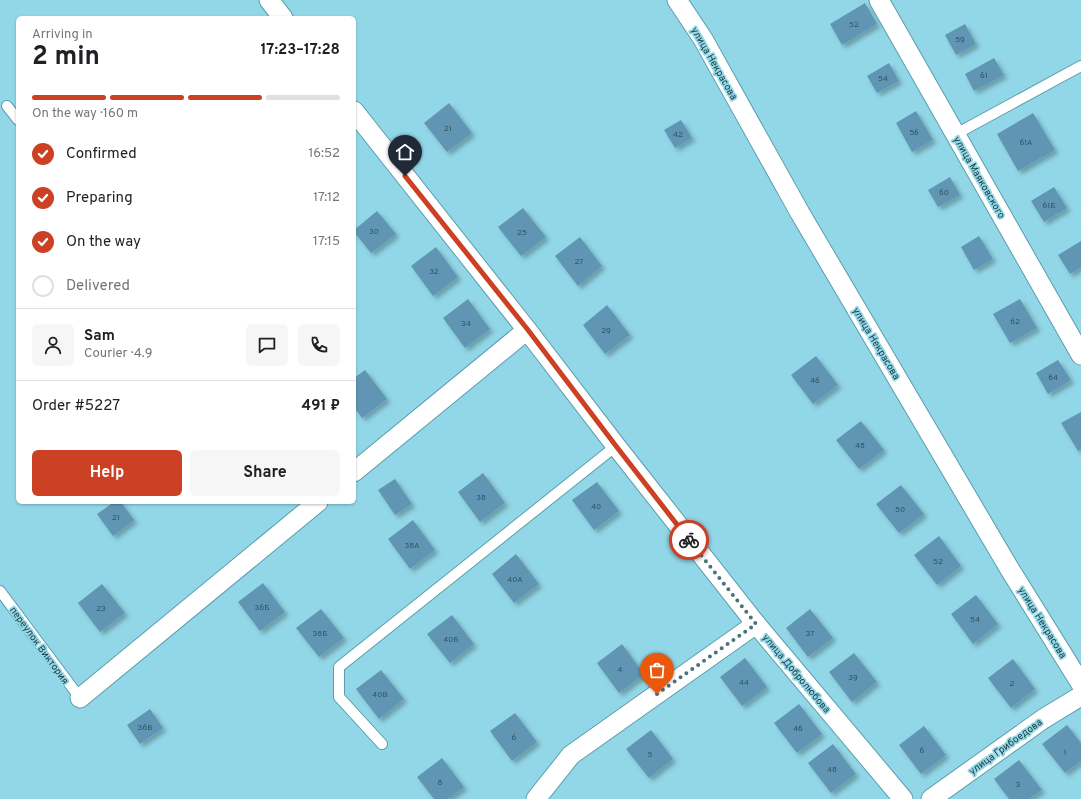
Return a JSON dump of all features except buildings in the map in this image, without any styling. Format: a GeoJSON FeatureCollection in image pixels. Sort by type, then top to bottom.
{"type":"FeatureCollection","features":[{"type":"Feature","properties":{"kind":"street"},"geometry":{"type":"LineString","coordinates":[[270,0],[282,16]]}},
{"type":"Feature","properties":{"kind":"street","name":"улица Некрасова"},"geometry":{"type":"LineString","coordinates":[[677,0],[703,39],[800,213],[1009,568],[1081,684]]}},
{"type":"Feature","properties":{"kind":"street","name":"улица Маяковского"},"geometry":{"type":"LineString","coordinates":[[880,0],[1081,355]]}},
{"type":"Feature","properties":{"kind":"street","name":"улица Добролюбова"},"geometry":{"type":"LineString","coordinates":[[356,114],[528,330],[616,446],[756,624],[903,799]]}},
{"type":"Feature","properties":{"kind":"street"},"geometry":{"type":"LineString","coordinates":[[356,470],[528,330]]}},
{"type":"Feature","properties":{"kind":"street"},"geometry":{"type":"LineString","coordinates":[[80,698],[316,504]]}},
{"type":"Feature","properties":{"kind":"street"},"geometry":{"type":"LineString","coordinates":[[536,799],[571,755],[756,624]]}},
{"type":"Feature","properties":{"kind":"street","name":"улица Грибоедова"},"geometry":{"type":"LineString","coordinates":[[931,799],[1043,719],[1081,696]]}},
{"type":"Feature","properties":{"kind":"lane"},"geometry":{"type":"LineString","coordinates":[[956,134],[1081,66]]}},
{"type":"Feature","properties":{"kind":"lane"},"geometry":{"type":"LineString","coordinates":[[7,106],[16,117]]}},
{"type":"Feature","properties":{"kind":"lane"},"geometry":{"type":"LineString","coordinates":[[382,744],[339,698],[339,667],[616,446]]}},
{"type":"Feature","properties":{"kind":"lane","name":"переулок Виктория"},"geometry":{"type":"LineString","coordinates":[[0,591],[80,698]]}},
{"type":"Feature","properties":{"kind":"way so far"},"geometry":{"type":"LineString","coordinates":[[657,694],[756,624],[689,540]]}},
{"type":"Feature","properties":{"kind":"route"},"geometry":{"type":"LineString","coordinates":[[405,176],[528,330],[689,540]]}}]}
